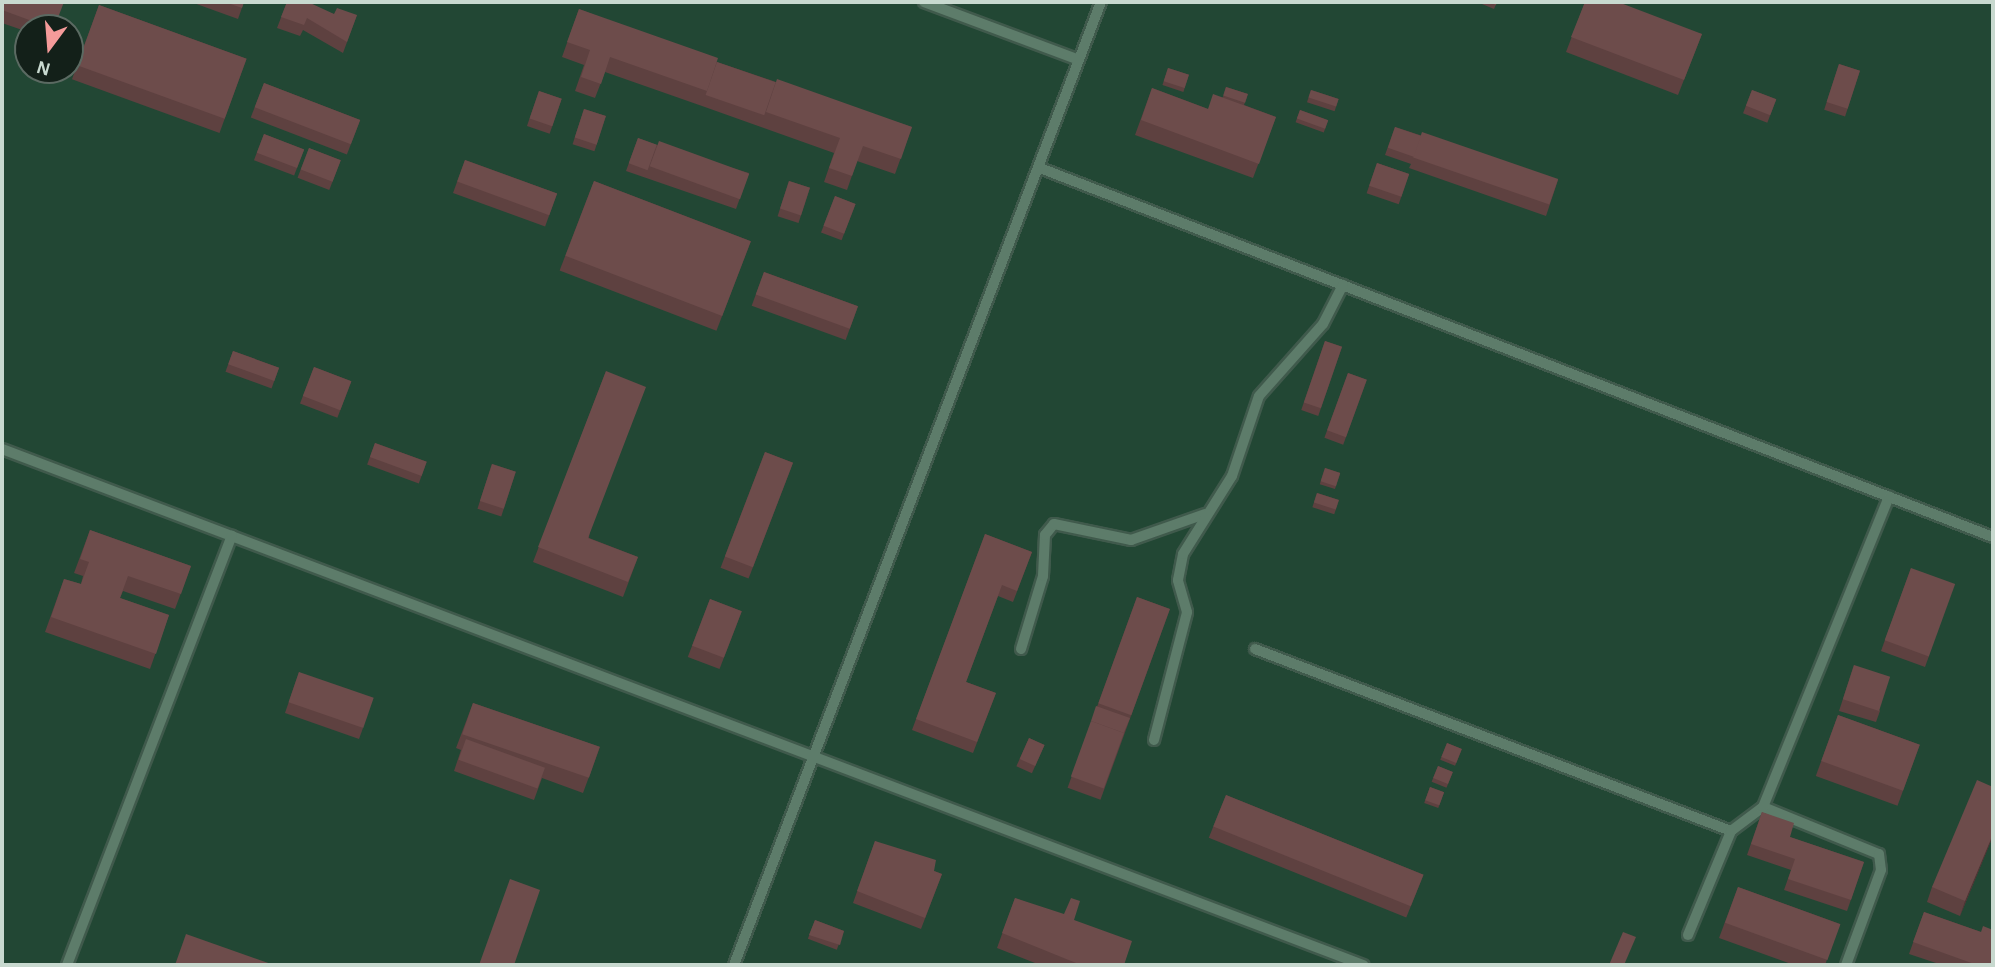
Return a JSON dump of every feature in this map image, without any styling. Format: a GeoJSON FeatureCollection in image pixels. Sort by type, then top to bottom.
{"type":"FeatureCollection","features":[{"type":"Feature","properties":{"kind":"lane"},"geometry":{"type":"LineString","coordinates":[[924,2],[1079,60]]}},
{"type":"Feature","properties":{"kind":"lane"},"geometry":{"type":"LineString","coordinates":[[734,965],[816,757],[1101,2]]}},
{"type":"Feature","properties":{"kind":"lane"},"geometry":{"type":"LineString","coordinates":[[1040,168],[1993,537]]}},
{"type":"Feature","properties":{"kind":"lane"},"geometry":{"type":"LineString","coordinates":[[1154,740],[1185,624],[1178,580],[1183,554],[1205,514],[1232,475],[1259,396],[1323,324],[1343,285]]}},
{"type":"Feature","properties":{"kind":"lane"},"geometry":{"type":"LineString","coordinates":[[2,449],[1363,965]]}},
{"type":"Feature","properties":{"kind":"lane"},"geometry":{"type":"LineString","coordinates":[[1688,935],[1731,831],[1763,807],[1889,497]]}},
{"type":"Feature","properties":{"kind":"lane"},"geometry":{"type":"LineString","coordinates":[[1021,649],[1043,576],[1045,535],[1054,524],[1131,540],[1205,514]]}},
{"type":"Feature","properties":{"kind":"lane"},"geometry":{"type":"LineString","coordinates":[[67,965],[232,536]]}},
{"type":"Feature","properties":{"kind":"lane"},"geometry":{"type":"LineString","coordinates":[[1255,649],[1731,831]]}},
{"type":"Feature","properties":{"kind":"lane"},"geometry":{"type":"LineString","coordinates":[[1763,807],[1863,842],[1879,854],[1881,870],[1846,965]]}},
{"type":"Feature","properties":{"kind":"shaded area"},"geometry":{"type":"Polygon","coordinates":[[[2,2],[1993,2],[1993,965],[2,965],[2,2]]]}},
{"type":"Feature","properties":{"kind":"building"},"geometry":{"type":"Polygon","coordinates":[[[2,2],[64,2],[59,14],[14,14],[2,10],[2,2]]]}},
{"type":"Feature","properties":{"kind":"building"},"geometry":{"type":"Polygon","coordinates":[[[225,2],[244,2],[242,8],[225,2]]]}},
{"type":"Feature","properties":{"kind":"building"},"geometry":{"type":"Polygon","coordinates":[[[287,2],[308,2],[334,14],[337,8],[357,15],[347,42],[307,18],[304,25],[281,17],[287,2]]]}},
{"type":"Feature","properties":{"kind":"building"},"geometry":{"type":"Polygon","coordinates":[[[1585,2],[1618,2],[1702,34],[1684,80],[1571,37],[1585,2]]]}},
{"type":"Feature","properties":{"kind":"building"},"geometry":{"type":"Polygon","coordinates":[[[99,5],[247,59],[225,119],[84,68],[84,46],[99,5]]]}},
{"type":"Feature","properties":{"kind":"building"},"geometry":{"type":"Polygon","coordinates":[[[579,9],[718,58],[707,91],[610,57],[601,84],[581,77],[590,50],[567,42],[579,9]]]}},
{"type":"Feature","properties":{"kind":"building"},"geometry":{"type":"Polygon","coordinates":[[[717,62],[776,82],[764,115],[706,95],[717,62]]]}},
{"type":"Feature","properties":{"kind":"building"},"geometry":{"type":"Polygon","coordinates":[[[1839,64],[1860,71],[1848,109],[1827,102],[1839,64]]]}},
{"type":"Feature","properties":{"kind":"building"},"geometry":{"type":"Polygon","coordinates":[[[1168,68],[1189,75],[1185,88],[1164,81],[1168,68]]]}},
{"type":"Feature","properties":{"kind":"building"},"geometry":{"type":"Polygon","coordinates":[[[777,79],[912,127],[901,159],[863,146],[852,176],[829,168],[840,138],[766,112],[777,79]]]}},
{"type":"Feature","properties":{"kind":"building"},"geometry":{"type":"Polygon","coordinates":[[[264,83],[360,120],[351,144],[255,107],[264,83]]]}},
{"type":"Feature","properties":{"kind":"building"},"geometry":{"type":"Polygon","coordinates":[[[1226,87],[1248,94],[1245,103],[1223,96],[1226,87]]]}},
{"type":"Feature","properties":{"kind":"building"},"geometry":{"type":"Polygon","coordinates":[[[1152,88],[1208,109],[1213,94],[1276,117],[1259,164],[1141,120],[1152,88]]]}},
{"type":"Feature","properties":{"kind":"building"},"geometry":{"type":"Polygon","coordinates":[[[1311,90],[1339,99],[1336,107],[1309,98],[1311,90]]]}},
{"type":"Feature","properties":{"kind":"building"},"geometry":{"type":"Polygon","coordinates":[[[1752,90],[1776,99],[1770,115],[1746,106],[1752,90]]]}},
{"type":"Feature","properties":{"kind":"building"},"geometry":{"type":"Polygon","coordinates":[[[539,91],[562,99],[552,126],[530,118],[539,91]]]}},
{"type":"Feature","properties":{"kind":"building"},"geometry":{"type":"Polygon","coordinates":[[[584,109],[606,116],[597,145],[575,138],[584,109]]]}},
{"type":"Feature","properties":{"kind":"building"},"geometry":{"type":"Polygon","coordinates":[[[1300,110],[1328,120],[1325,129],[1297,118],[1300,110]]]}},
{"type":"Feature","properties":{"kind":"building"},"geometry":{"type":"Polygon","coordinates":[[[1395,127],[1421,136],[1414,157],[1388,148],[1395,127]]]}},
{"type":"Feature","properties":{"kind":"building"},"geometry":{"type":"Polygon","coordinates":[[[1422,132],[1558,179],[1549,204],[1413,158],[1422,132]]]}},
{"type":"Feature","properties":{"kind":"building"},"geometry":{"type":"Polygon","coordinates":[[[264,134],[304,149],[297,168],[257,153],[264,134]]]}},
{"type":"Feature","properties":{"kind":"building"},"geometry":{"type":"Polygon","coordinates":[[[638,138],[657,145],[648,170],[629,163],[638,138]]]}},
{"type":"Feature","properties":{"kind":"building"},"geometry":{"type":"Polygon","coordinates":[[[659,141],[749,174],[740,199],[650,166],[659,141]]]}},
{"type":"Feature","properties":{"kind":"building"},"geometry":{"type":"Polygon","coordinates":[[[309,148],[341,160],[332,182],[301,169],[309,148]]]}},
{"type":"Feature","properties":{"kind":"building"},"geometry":{"type":"Polygon","coordinates":[[[465,160],[557,194],[549,215],[457,182],[465,160]]]}},
{"type":"Feature","properties":{"kind":"building"},"geometry":{"type":"Polygon","coordinates":[[[1377,163],[1409,174],[1401,197],[1369,186],[1377,163]]]}},
{"type":"Feature","properties":{"kind":"building"},"geometry":{"type":"Polygon","coordinates":[[[594,181],[751,241],[722,316],[565,256],[594,181]]]}},
{"type":"Feature","properties":{"kind":"building"},"geometry":{"type":"Polygon","coordinates":[[[789,181],[810,188],[801,215],[780,209],[789,181]]]}},
{"type":"Feature","properties":{"kind":"building"},"geometry":{"type":"Polygon","coordinates":[[[835,196],[856,204],[844,234],[824,226],[835,196]]]}},
{"type":"Feature","properties":{"kind":"building"},"geometry":{"type":"Polygon","coordinates":[[[764,272],[858,306],[850,329],[756,295],[764,272]]]}},
{"type":"Feature","properties":{"kind":"building"},"geometry":{"type":"Polygon","coordinates":[[[1325,341],[1342,347],[1321,408],[1304,402],[1325,341]]]}},
{"type":"Feature","properties":{"kind":"building"},"geometry":{"type":"Polygon","coordinates":[[[233,351],[279,368],[274,381],[228,364],[233,351]]]}},
{"type":"Feature","properties":{"kind":"building"},"geometry":{"type":"Polygon","coordinates":[[[314,367],[351,381],[340,410],[303,396],[314,367]]]}},
{"type":"Feature","properties":{"kind":"building"},"geometry":{"type":"Polygon","coordinates":[[[606,371],[646,387],[588,538],[638,557],[628,582],[538,547],[606,371]]]}},
{"type":"Feature","properties":{"kind":"building"},"geometry":{"type":"Polygon","coordinates":[[[1348,373],[1367,380],[1346,437],[1327,430],[1348,373]]]}},
{"type":"Feature","properties":{"kind":"building"},"geometry":{"type":"Polygon","coordinates":[[[375,443],[427,462],[422,476],[370,457],[375,443]]]}},
{"type":"Feature","properties":{"kind":"building"},"geometry":{"type":"Polygon","coordinates":[[[765,452],[793,463],[753,567],[725,557],[765,452]]]}},
{"type":"Feature","properties":{"kind":"building"},"geometry":{"type":"Polygon","coordinates":[[[492,464],[516,472],[504,509],[480,501],[492,464]]]}},
{"type":"Feature","properties":{"kind":"building"},"geometry":{"type":"Polygon","coordinates":[[[1325,468],[1340,473],[1336,486],[1321,481],[1325,468]]]}},
{"type":"Feature","properties":{"kind":"building"},"geometry":{"type":"Polygon","coordinates":[[[1317,493],[1339,500],[1336,510],[1314,503],[1317,493]]]}},
{"type":"Feature","properties":{"kind":"building"},"geometry":{"type":"Polygon","coordinates":[[[90,530],[191,566],[181,594],[128,576],[120,598],[169,615],[156,654],[51,617],[64,579],[81,584],[89,562],[80,559],[90,530]]]}},
{"type":"Feature","properties":{"kind":"building"},"geometry":{"type":"Polygon","coordinates":[[[985,534],[1032,552],[1017,591],[1002,585],[966,682],[996,693],[977,742],[916,719],[985,534]]]}},
{"type":"Feature","properties":{"kind":"building"},"geometry":{"type":"Polygon","coordinates":[[[1911,568],[1955,584],[1929,656],[1885,640],[1911,568]]]}},
{"type":"Feature","properties":{"kind":"building"},"geometry":{"type":"Polygon","coordinates":[[[1137,597],[1170,609],[1131,715],[1098,703],[1137,597]]]}},
{"type":"Feature","properties":{"kind":"building"},"geometry":{"type":"Polygon","coordinates":[[[710,599],[742,611],[724,658],[692,646],[710,599]]]}},
{"type":"Feature","properties":{"kind":"building"},"geometry":{"type":"Polygon","coordinates":[[[1854,665],[1890,677],[1879,711],[1843,699],[1854,665]]]}},
{"type":"Feature","properties":{"kind":"building"},"geometry":{"type":"Polygon","coordinates":[[[299,672],[374,698],[363,728],[289,702],[299,672]]]}},
{"type":"Feature","properties":{"kind":"building"},"geometry":{"type":"Polygon","coordinates":[[[473,703],[600,747],[589,778],[462,734],[473,703]]]}},
{"type":"Feature","properties":{"kind":"building"},"geometry":{"type":"Polygon","coordinates":[[[1096,706],[1130,718],[1124,733],[1091,721],[1096,706]]]}},
{"type":"Feature","properties":{"kind":"building"},"geometry":{"type":"Polygon","coordinates":[[[1838,715],[1920,745],[1903,791],[1821,761],[1838,715]]]}},
{"type":"Feature","properties":{"kind":"building"},"geometry":{"type":"Polygon","coordinates":[[[1091,721],[1124,733],[1104,788],[1071,776],[1091,721]]]}},
{"type":"Feature","properties":{"kind":"building"},"geometry":{"type":"Polygon","coordinates":[[[1029,738],[1045,745],[1035,766],[1020,759],[1029,738]]]}},
{"type":"Feature","properties":{"kind":"building"},"geometry":{"type":"Polygon","coordinates":[[[466,739],[545,768],[537,788],[458,760],[466,739]]]}},
{"type":"Feature","properties":{"kind":"building"},"geometry":{"type":"Polygon","coordinates":[[[1447,743],[1462,749],[1456,763],[1441,757],[1447,743]]]}},
{"type":"Feature","properties":{"kind":"building"},"geometry":{"type":"Polygon","coordinates":[[[1438,766],[1453,772],[1448,784],[1433,778],[1438,766]]]}},
{"type":"Feature","properties":{"kind":"building"},"geometry":{"type":"Polygon","coordinates":[[[1977,780],[1993,787],[1993,834],[1965,901],[1932,887],[1977,780]]]}},
{"type":"Feature","properties":{"kind":"building"},"geometry":{"type":"Polygon","coordinates":[[[1430,787],[1444,792],[1439,805],[1425,800],[1430,787]]]}},
{"type":"Feature","properties":{"kind":"building"},"geometry":{"type":"Polygon","coordinates":[[[1226,795],[1423,875],[1411,906],[1213,827],[1226,795]]]}},
{"type":"Feature","properties":{"kind":"building"},"geometry":{"type":"Polygon","coordinates":[[[1762,812],[1794,823],[1790,837],[1864,862],[1851,900],[1788,879],[1795,859],[1751,844],[1762,812]]]}},
{"type":"Feature","properties":{"kind":"building"},"geometry":{"type":"Polygon","coordinates":[[[875,841],[936,860],[934,871],[942,874],[925,918],[857,891],[875,841]]]}},
{"type":"Feature","properties":{"kind":"building"},"geometry":{"type":"Polygon","coordinates":[[[510,879],[540,890],[514,965],[479,965],[510,879]]]}},
{"type":"Feature","properties":{"kind":"building"},"geometry":{"type":"Polygon","coordinates":[[[1738,887],[1840,924],[1827,960],[1725,923],[1738,887]]]}},
{"type":"Feature","properties":{"kind":"building"},"geometry":{"type":"Polygon","coordinates":[[[1015,898],[1064,914],[1071,898],[1080,901],[1074,920],[1132,941],[1124,965],[1081,965],[1002,933],[1015,898]]]}},
{"type":"Feature","properties":{"kind":"building"},"geometry":{"type":"Polygon","coordinates":[[[1924,912],[1981,932],[1983,926],[1993,930],[1993,965],[1977,965],[1913,942],[1924,912]]]}},
{"type":"Feature","properties":{"kind":"building"},"geometry":{"type":"Polygon","coordinates":[[[815,920],[844,931],[840,945],[809,935],[815,920]]]}},
{"type":"Feature","properties":{"kind":"building"},"geometry":{"type":"Polygon","coordinates":[[[1623,932],[1636,937],[1624,965],[1609,965],[1623,932]]]}},
{"type":"Feature","properties":{"kind":"building"},"geometry":{"type":"Polygon","coordinates":[[[186,934],[274,965],[175,965],[186,934]]]}}]}
